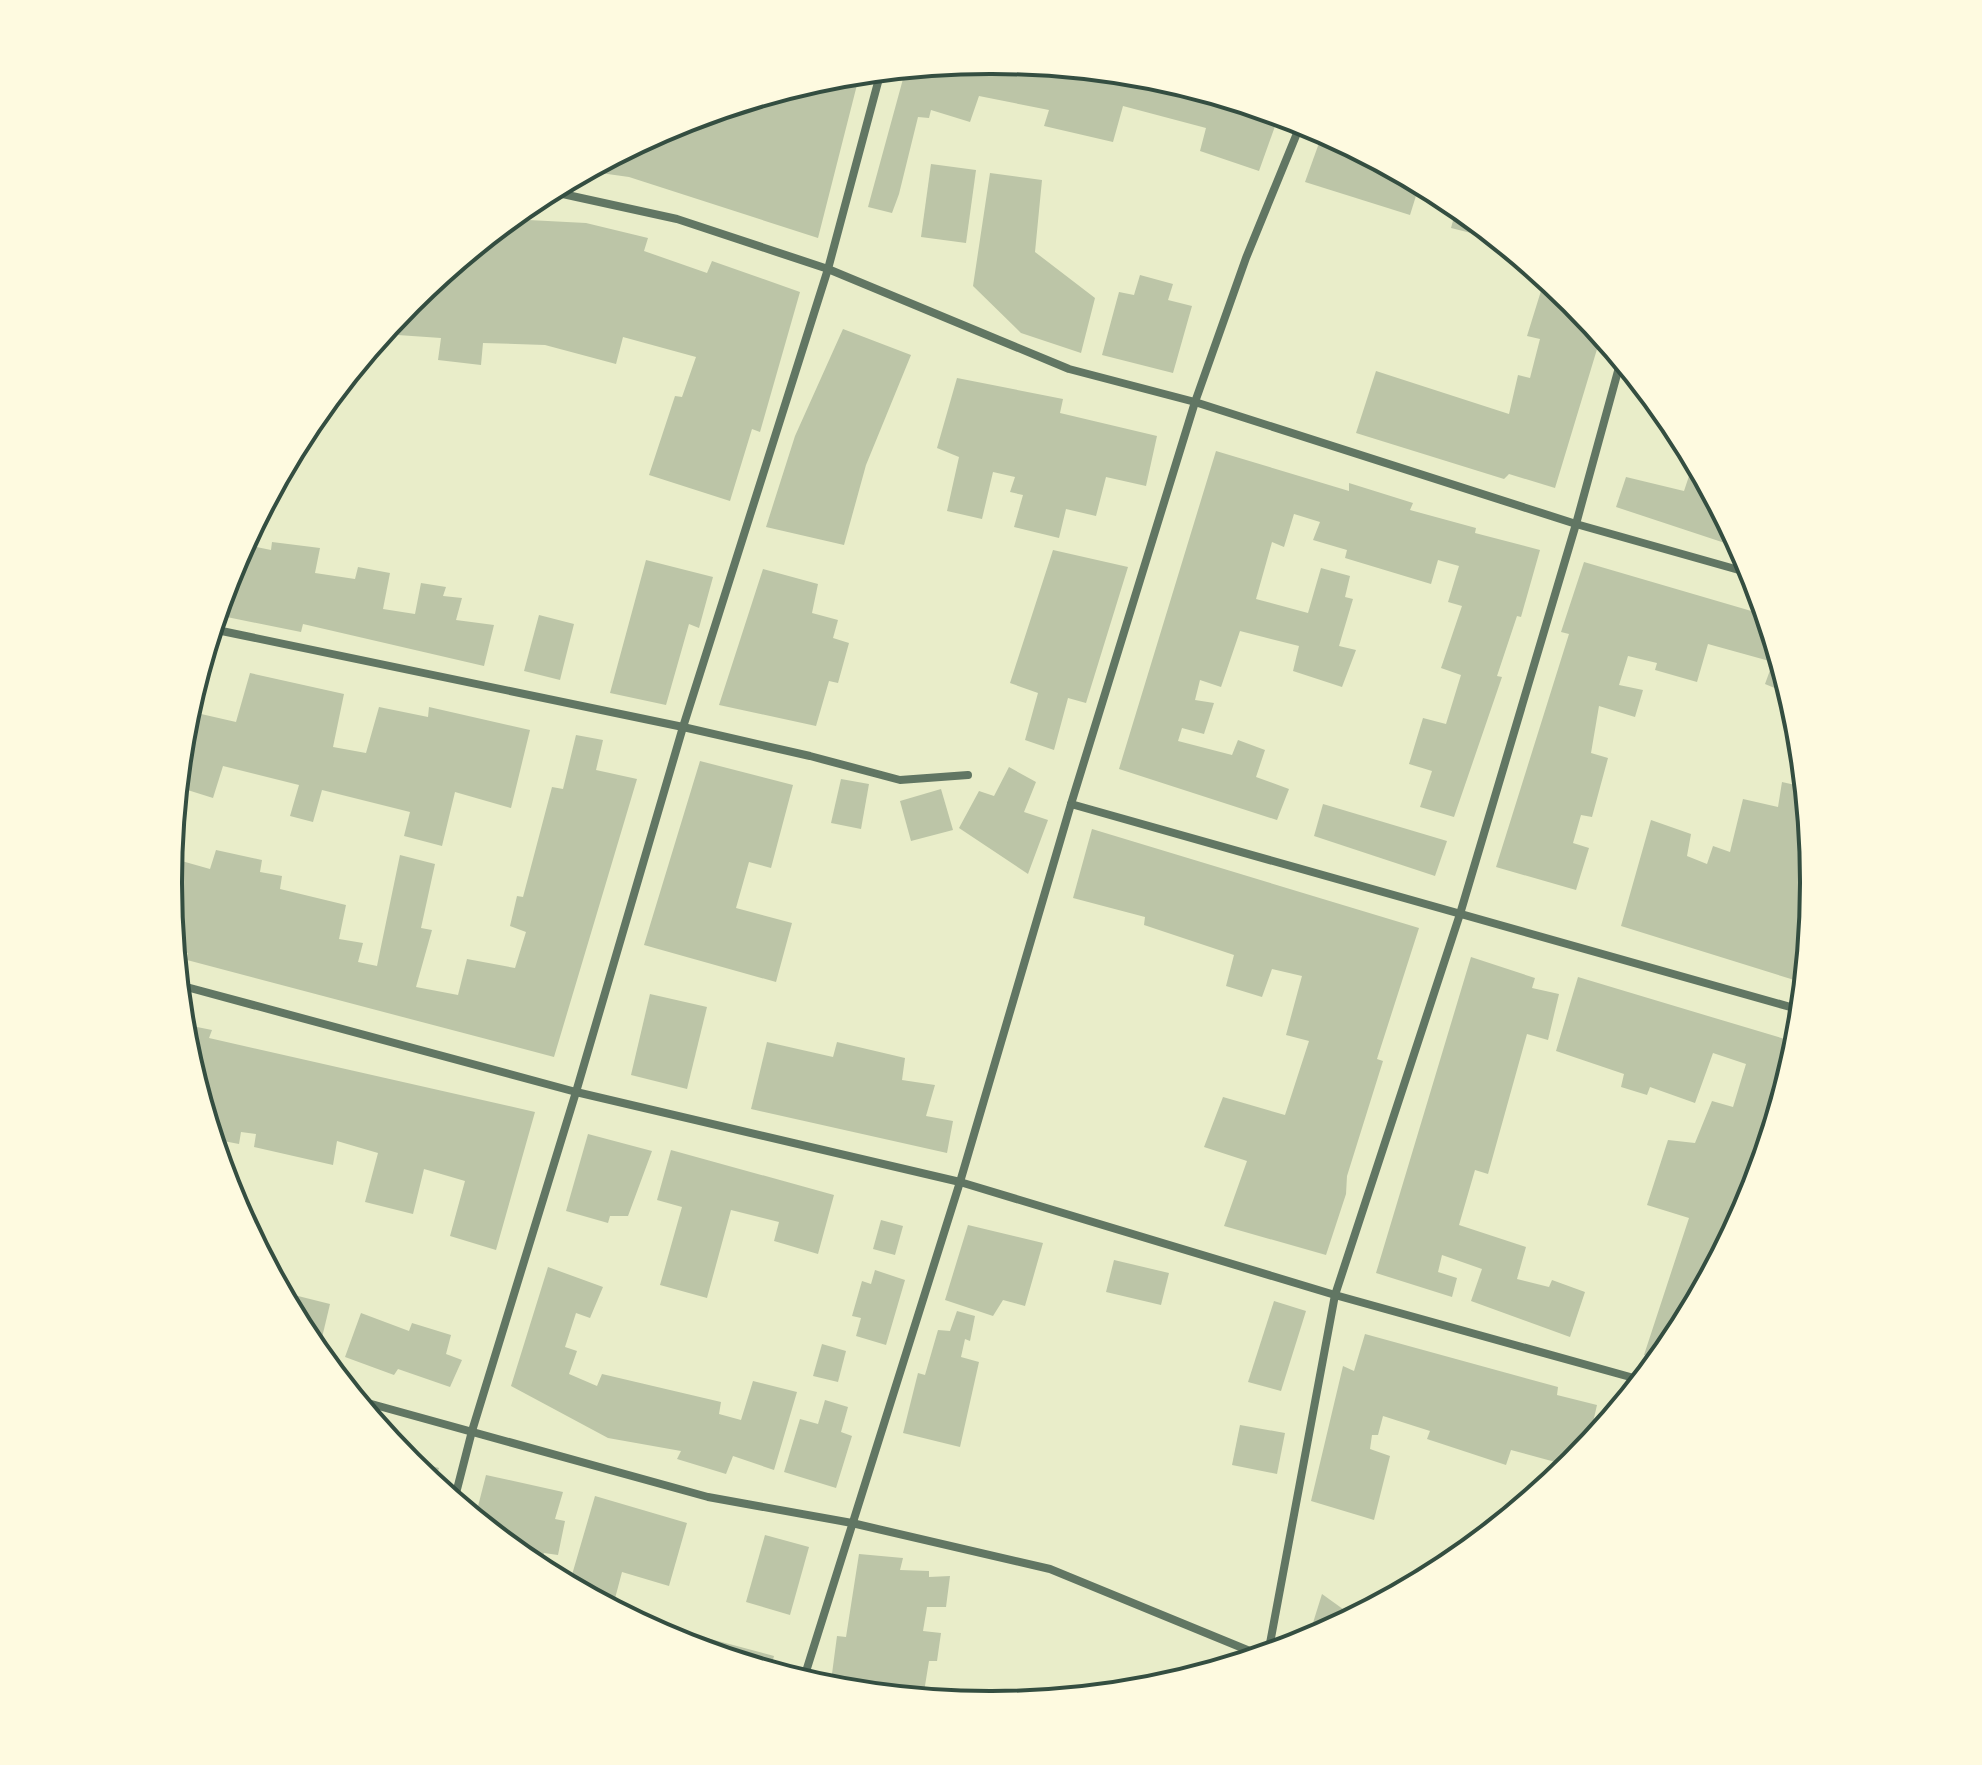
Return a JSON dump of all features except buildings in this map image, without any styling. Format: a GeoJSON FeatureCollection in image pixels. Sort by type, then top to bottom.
{"type":"FeatureCollection","features":[{"type":"Feature","properties":{"kind":"street"},"geometry":{"type":"LineString","coordinates":[[457,1489],[683,727],[828,269],[878,82]]}},
{"type":"Feature","properties":{"kind":"street"},"geometry":{"type":"LineString","coordinates":[[807,1669],[960,1182],[1071,804],[1195,402],[1246,258],[1296,135]]}},
{"type":"Feature","properties":{"kind":"street"},"geometry":{"type":"LineString","coordinates":[[566,195],[677,219],[828,269],[1069,369],[1195,402],[1576,524],[1736,569]]}},
{"type":"Feature","properties":{"kind":"street"},"geometry":{"type":"LineString","coordinates":[[1271,1640],[1335,1295],[1460,914],[1576,524],[1618,372]]}},
{"type":"Feature","properties":{"kind":"street"},"geometry":{"type":"LineString","coordinates":[[223,631],[683,727],[900,780],[968,775]]}},
{"type":"Feature","properties":{"kind":"street"},"geometry":{"type":"LineString","coordinates":[[1071,804],[1790,1007]]}},
{"type":"Feature","properties":{"kind":"street"},"geometry":{"type":"LineString","coordinates":[[189,988],[576,1092],[960,1182],[1335,1295],[1630,1377]]}},
{"type":"Feature","properties":{"kind":"street"},"geometry":{"type":"LineString","coordinates":[[374,1405],[708,1497],[852,1523],[1050,1569],[1246,1649]]}}]}
